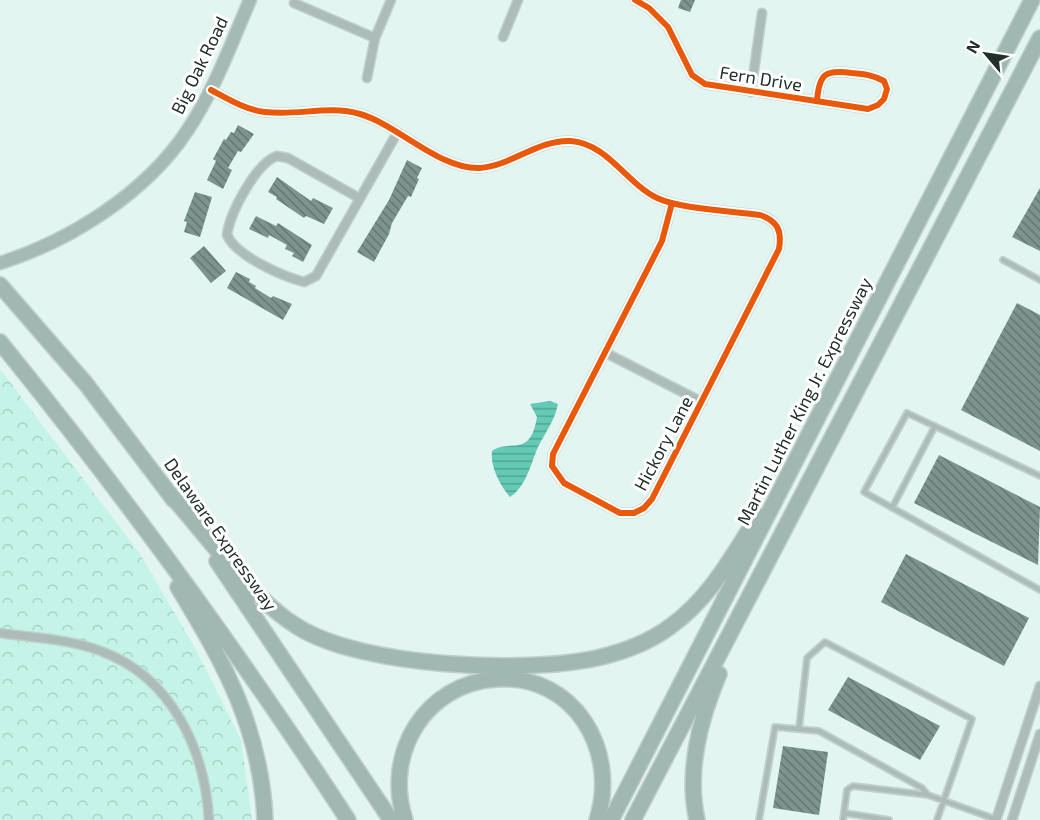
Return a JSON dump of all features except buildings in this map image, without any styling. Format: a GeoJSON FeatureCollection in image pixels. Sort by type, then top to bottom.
{"type":"FeatureCollection","features":[{"type":"Feature","properties":{"kind":"highway","name":"Martin Luther King Jr. Expressway"},"geometry":{"type":"LineString","coordinates":[[611,820],[1032,0]]}},
{"type":"Feature","properties":{"kind":"highway"},"geometry":{"type":"LineString","coordinates":[[633,820],[747,605],[1040,38]]}},
{"type":"Feature","properties":{"kind":"highway","name":"Delaware Expressway"},"geometry":{"type":"LineString","coordinates":[[0,285],[86,384],[169,493],[304,687],[391,820]]}},
{"type":"Feature","properties":{"kind":"highway"},"geometry":{"type":"LineString","coordinates":[[0,342],[137,517],[251,673],[348,820]]}},
{"type":"Feature","properties":{"kind":"highway"},"geometry":{"type":"LineString","coordinates":[[169,493],[266,602],[293,624],[323,640],[363,653],[411,659],[504,664],[553,663],[598,658],[628,649],[657,636],[683,617],[716,579],[796,458]]}},
{"type":"Feature","properties":{"kind":"highway"},"geometry":{"type":"LineString","coordinates":[[137,517],[210,640],[236,692],[258,758],[265,820]]}},
{"type":"Feature","properties":{"kind":"highway"},"geometry":{"type":"LineString","coordinates":[[697,820],[694,769],[699,736],[709,699],[747,605]]}},
{"type":"Feature","properties":{"kind":"highway"},"geometry":{"type":"LineString","coordinates":[[405,820],[400,798],[399,774],[402,753],[414,727],[426,711],[449,693],[477,682],[498,679],[521,680],[542,687],[561,698],[585,721],[598,748],[603,769],[603,791],[597,820]]}},
{"type":"Feature","properties":{"kind":"street","name":"Big Oak Road"},"geometry":{"type":"LineString","coordinates":[[3,262],[84,224],[142,181],[175,148],[211,90],[250,0]]}},
{"type":"Feature","properties":{"kind":"street"},"geometry":{"type":"LineString","coordinates":[[367,78],[375,38],[391,0]]}},
{"type":"Feature","properties":{"kind":"street"},"geometry":{"type":"LineString","coordinates":[[503,37],[518,0]]}},
{"type":"Feature","properties":{"kind":"street","name":"Fern Drive"},"geometry":{"type":"LineString","coordinates":[[636,0],[649,8],[668,27],[692,75],[705,84],[751,92],[817,102],[868,109],[878,105],[884,99],[887,89],[884,81],[874,75],[835,70],[827,73],[820,81],[817,102]]}},
{"type":"Feature","properties":{"kind":"street"},"geometry":{"type":"LineString","coordinates":[[294,3],[375,38]]}},
{"type":"Feature","properties":{"kind":"street"},"geometry":{"type":"LineString","coordinates":[[751,92],[762,13]]}},
{"type":"Feature","properties":{"kind":"street","name":"Hickory Lane"},"geometry":{"type":"LineString","coordinates":[[211,90],[249,108],[267,113],[334,109],[363,114],[453,162],[479,168],[551,143],[571,141],[602,153],[656,198],[770,219],[778,226],[781,238],[779,249],[652,499],[644,508],[634,513],[620,513],[564,483],[552,466],[553,454],[662,241],[672,202]]}},
{"type":"Feature","properties":{"kind":"street"},"geometry":{"type":"LineString","coordinates":[[359,198],[288,159],[277,156],[262,164],[233,216],[227,236],[237,249],[289,278],[304,282],[316,276],[397,133]]}},
{"type":"Feature","properties":{"kind":"street"},"geometry":{"type":"LineString","coordinates":[[606,353],[702,402]]}},
{"type":"Feature","properties":{"kind":"street"},"geometry":{"type":"LineString","coordinates":[[0,633],[73,643],[102,651],[124,661],[143,676],[168,700],[186,725],[203,773],[209,820]]}},
{"type":"Feature","properties":{"kind":"street"},"geometry":{"type":"LineString","coordinates":[[996,820],[1040,686]]}},
{"type":"Feature","properties":{"kind":"street"},"geometry":{"type":"LineString","coordinates":[[1012,820],[1040,734]]}},
{"type":"Feature","properties":{"kind":"lane"},"geometry":{"type":"LineString","coordinates":[[1003,260],[1040,280]]}},
{"type":"Feature","properties":{"kind":"lane"},"geometry":{"type":"LineString","coordinates":[[1040,476],[907,413],[864,492],[1040,590]]}},
{"type":"Feature","properties":{"kind":"lane"},"geometry":{"type":"LineString","coordinates":[[892,508],[935,426]]}},
{"type":"Feature","properties":{"kind":"lane"},"geometry":{"type":"LineString","coordinates":[[799,729],[807,658],[825,642],[972,719],[937,820]]}},
{"type":"Feature","properties":{"kind":"lane"},"geometry":{"type":"LineString","coordinates":[[759,820],[775,727],[819,731],[922,788],[928,795]]}},
{"type":"Feature","properties":{"kind":"lane"},"geometry":{"type":"LineString","coordinates":[[843,820],[847,790],[853,786],[928,795],[996,820]]}},
{"type":"Feature","properties":{"kind":"lane"},"geometry":{"type":"LineString","coordinates":[[843,813],[889,820]]}},
{"type":"Feature","properties":{"kind":"green space"},"geometry":{"type":"Polygon","coordinates":[[[0,369],[140,554],[196,650],[241,740],[252,820],[0,820],[0,369]]]}},
{"type":"Feature","properties":{"kind":"shaded area"},"geometry":{"type":"Polygon","coordinates":[[[550,401],[558,404],[555,416],[538,447],[524,481],[516,493],[510,497],[496,475],[492,451],[525,443],[534,430],[537,417],[530,404],[550,401]]]}},
{"type":"Feature","properties":{"kind":"cycle path"},"geometry":{"type":"LineString","coordinates":[[635,0],[649,8],[668,27],[692,75],[705,84],[868,109],[878,105],[884,99],[887,89],[884,81],[876,77],[835,72],[825,75],[822,79],[817,101]]}},
{"type":"Feature","properties":{"kind":"cycle path"},"geometry":{"type":"LineString","coordinates":[[211,90],[244,107],[258,111],[289,113],[336,110],[360,114],[389,127],[434,155],[465,167],[480,168],[503,163],[548,144],[571,141],[584,144],[606,156],[657,198],[693,207],[760,215],[775,224],[780,237],[779,249],[652,499],[644,508],[634,513],[620,513],[564,483],[552,466],[553,454],[662,241],[672,203]]}}]}
